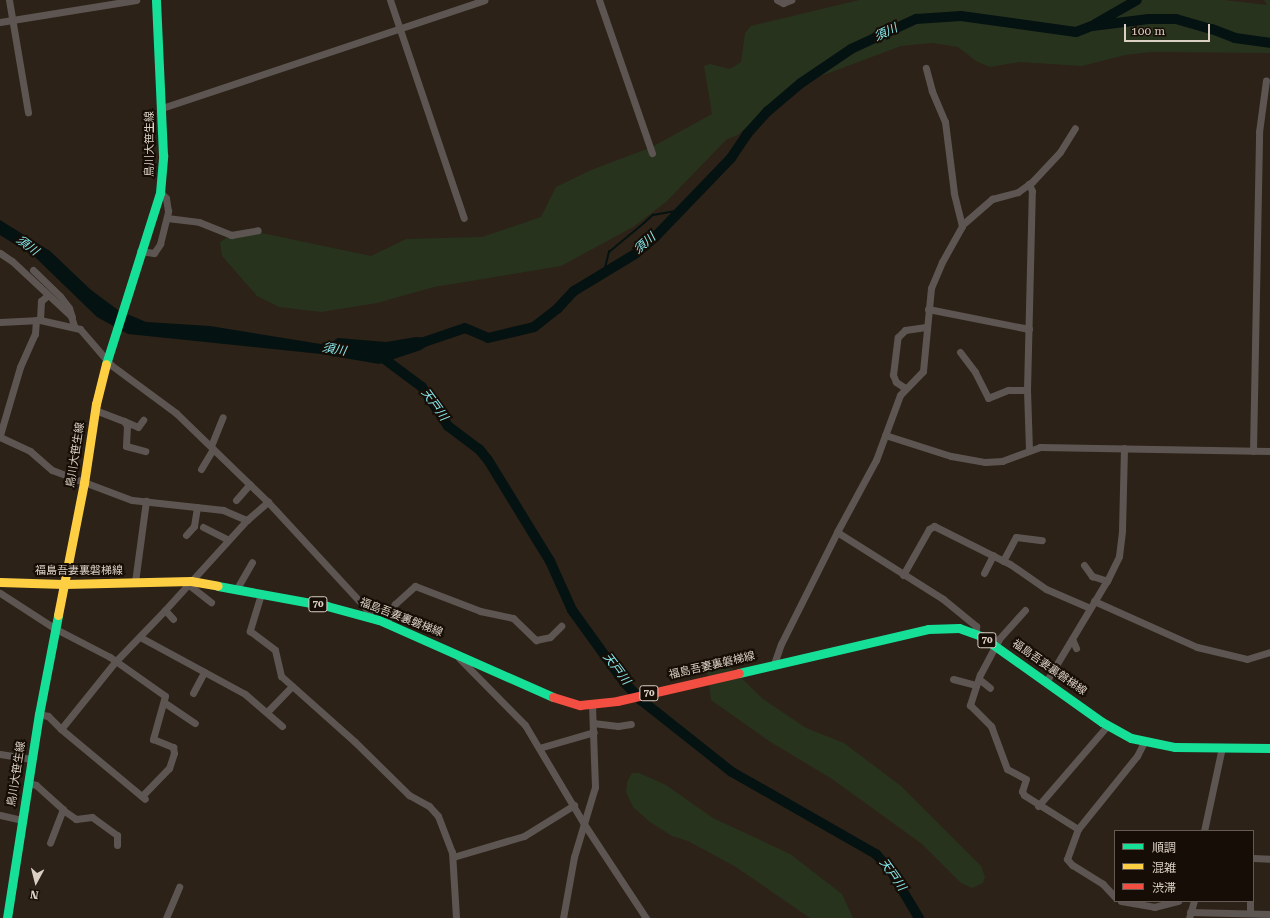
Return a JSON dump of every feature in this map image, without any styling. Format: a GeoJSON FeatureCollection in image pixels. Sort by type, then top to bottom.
{"type":"FeatureCollection","features":[{"type":"Feature","properties":{"kind":"main road","name":"鳥川大笹生線"},"geometry":{"type":"LineString","coordinates":[[7,918],[39,714],[54,628],[84,483],[95,410],[113,339],[160,192],[163,170],[162,108],[156,0]]}},
{"type":"Feature","properties":{"kind":"main road","name":"福島吾妻裏磐梯線"},"geometry":{"type":"LineString","coordinates":[[0,582],[64,584],[135,582],[190,583],[261,594],[372,618],[458,654],[559,700],[592,705],[617,701],[939,627],[959,628],[976,634],[996,645],[1108,725],[1144,742],[1176,747],[1270,748]]}},
{"type":"Feature","properties":{"kind":"street"},"geometry":{"type":"LineString","coordinates":[[9,0],[28,112]]}},
{"type":"Feature","properties":{"kind":"street"},"geometry":{"type":"LineString","coordinates":[[0,22],[136,0]]}},
{"type":"Feature","properties":{"kind":"street"},"geometry":{"type":"LineString","coordinates":[[390,0],[464,218]]}},
{"type":"Feature","properties":{"kind":"street"},"geometry":{"type":"LineString","coordinates":[[162,108],[484,0]]}},
{"type":"Feature","properties":{"kind":"street"},"geometry":{"type":"LineString","coordinates":[[599,0],[652,153]]}},
{"type":"Feature","properties":{"kind":"street"},"geometry":{"type":"LineString","coordinates":[[777,0],[783,3],[791,0]]}},
{"type":"Feature","properties":{"kind":"street"},"geometry":{"type":"LineString","coordinates":[[926,68],[932,91],[945,122],[954,193],[962,224]]}},
{"type":"Feature","properties":{"kind":"street"},"geometry":{"type":"LineString","coordinates":[[1253,451],[1259,132],[1266,80]]}},
{"type":"Feature","properties":{"kind":"street"},"geometry":{"type":"LineString","coordinates":[[774,664],[781,644],[837,532],[873,465],[905,388],[918,378],[924,369],[928,309],[934,281],[962,224],[992,199],[1018,192],[1029,184],[1060,152],[1075,128]]}},
{"type":"Feature","properties":{"kind":"street"},"geometry":{"type":"LineString","coordinates":[[1029,184],[1032,191],[1027,390],[1029,450]]}},
{"type":"Feature","properties":{"kind":"street"},"geometry":{"type":"LineString","coordinates":[[140,253],[154,254],[157,251],[167,218],[166,198],[160,192]]}},
{"type":"Feature","properties":{"kind":"street"},"geometry":{"type":"LineString","coordinates":[[167,218],[199,222],[231,235],[258,230]]}},
{"type":"Feature","properties":{"kind":"street"},"geometry":{"type":"LineString","coordinates":[[0,253],[12,261],[48,295],[107,360],[176,414],[250,484],[365,607],[372,618]]}},
{"type":"Feature","properties":{"kind":"street"},"geometry":{"type":"LineString","coordinates":[[33,270],[60,296],[69,308],[73,323]]}},
{"type":"Feature","properties":{"kind":"street"},"geometry":{"type":"LineString","coordinates":[[48,295],[41,301],[35,334],[20,367],[0,436],[30,451],[52,470],[132,500],[224,510],[247,520]]}},
{"type":"Feature","properties":{"kind":"street"},"geometry":{"type":"LineString","coordinates":[[928,309],[1029,329]]}},
{"type":"Feature","properties":{"kind":"street"},"geometry":{"type":"LineString","coordinates":[[0,322],[38,320],[73,323]]}},
{"type":"Feature","properties":{"kind":"street"},"geometry":{"type":"LineString","coordinates":[[905,388],[896,382],[893,375],[898,337],[905,330],[926,327]]}},
{"type":"Feature","properties":{"kind":"street"},"geometry":{"type":"LineString","coordinates":[[960,352],[975,372],[988,398],[1008,390],[1027,390]]}},
{"type":"Feature","properties":{"kind":"street"},"geometry":{"type":"LineString","coordinates":[[95,410],[138,427],[143,420]]}},
{"type":"Feature","properties":{"kind":"street"},"geometry":{"type":"LineString","coordinates":[[201,469],[212,448],[223,417]]}},
{"type":"Feature","properties":{"kind":"street"},"geometry":{"type":"LineString","coordinates":[[124,421],[127,426],[126,446],[145,451]]}},
{"type":"Feature","properties":{"kind":"street"},"geometry":{"type":"LineString","coordinates":[[885,435],[951,456],[985,462],[1002,461],[1040,447],[1270,451]]}},
{"type":"Feature","properties":{"kind":"street"},"geometry":{"type":"LineString","coordinates":[[1046,682],[1107,581],[1119,556],[1122,541],[1124,448]]}},
{"type":"Feature","properties":{"kind":"street"},"geometry":{"type":"LineString","coordinates":[[236,500],[250,484]]}},
{"type":"Feature","properties":{"kind":"street"},"geometry":{"type":"LineString","coordinates":[[135,582],[146,501]]}},
{"type":"Feature","properties":{"kind":"street"},"geometry":{"type":"LineString","coordinates":[[61,729],[115,662],[140,637],[247,520],[268,502]]}},
{"type":"Feature","properties":{"kind":"street"},"geometry":{"type":"LineString","coordinates":[[186,535],[194,526],[197,507]]}},
{"type":"Feature","properties":{"kind":"street"},"geometry":{"type":"LineString","coordinates":[[903,575],[931,526],[1003,561],[1046,589],[1090,608]]}},
{"type":"Feature","properties":{"kind":"street"},"geometry":{"type":"LineString","coordinates":[[203,527],[228,540]]}},
{"type":"Feature","properties":{"kind":"street"},"geometry":{"type":"LineString","coordinates":[[837,532],[943,599],[976,626],[976,634]]}},
{"type":"Feature","properties":{"kind":"street"},"geometry":{"type":"LineString","coordinates":[[1003,561],[1016,537],[1042,540]]}},
{"type":"Feature","properties":{"kind":"street"},"geometry":{"type":"LineString","coordinates":[[984,573],[993,556]]}},
{"type":"Feature","properties":{"kind":"street"},"geometry":{"type":"LineString","coordinates":[[236,590],[252,562]]}},
{"type":"Feature","properties":{"kind":"street"},"geometry":{"type":"LineString","coordinates":[[1084,565],[1092,576],[1107,581]]}},
{"type":"Feature","properties":{"kind":"street"},"geometry":{"type":"LineString","coordinates":[[190,583],[211,602]]}},
{"type":"Feature","properties":{"kind":"street"},"geometry":{"type":"LineString","coordinates":[[386,623],[394,604],[415,586],[480,611],[513,618],[536,640],[550,637],[561,626]]}},
{"type":"Feature","properties":{"kind":"street"},"geometry":{"type":"LineString","coordinates":[[0,593],[54,628],[115,662],[164,694],[165,703],[153,738],[172,747],[174,753],[170,768],[144,798],[61,729],[48,716],[39,714]]}},
{"type":"Feature","properties":{"kind":"street"},"geometry":{"type":"LineString","coordinates":[[261,594],[250,630],[275,650],[281,676],[355,742],[409,795],[435,811],[450,842],[453,857],[456,918]]}},
{"type":"Feature","properties":{"kind":"street"},"geometry":{"type":"LineString","coordinates":[[1094,601],[1197,647],[1247,659],[1270,652]]}},
{"type":"Feature","properties":{"kind":"street"},"geometry":{"type":"LineString","coordinates":[[165,610],[173,619]]}},
{"type":"Feature","properties":{"kind":"street"},"geometry":{"type":"LineString","coordinates":[[1025,610],[996,645],[977,682],[970,705],[991,726],[1007,769],[1026,779],[1022,793],[1038,806],[1078,830]]}},
{"type":"Feature","properties":{"kind":"street"},"geometry":{"type":"LineString","coordinates":[[140,637],[245,694],[282,726]]}},
{"type":"Feature","properties":{"kind":"street"},"geometry":{"type":"LineString","coordinates":[[1072,639],[1076,648]]}},
{"type":"Feature","properties":{"kind":"street"},"geometry":{"type":"LineString","coordinates":[[458,654],[461,660],[518,716],[574,805],[584,824],[646,918]]}},
{"type":"Feature","properties":{"kind":"street"},"geometry":{"type":"LineString","coordinates":[[193,693],[204,672]]}},
{"type":"Feature","properties":{"kind":"street"},"geometry":{"type":"LineString","coordinates":[[953,679],[977,682],[990,688]]}},
{"type":"Feature","properties":{"kind":"street"},"geometry":{"type":"LineString","coordinates":[[267,712],[292,686]]}},
{"type":"Feature","properties":{"kind":"street"},"geometry":{"type":"LineString","coordinates":[[165,703],[195,723]]}},
{"type":"Feature","properties":{"kind":"street"},"geometry":{"type":"LineString","coordinates":[[563,918],[574,857],[591,805],[596,775],[592,705]]}},
{"type":"Feature","properties":{"kind":"street"},"geometry":{"type":"LineString","coordinates":[[593,723],[618,726],[631,724]]}},
{"type":"Feature","properties":{"kind":"street"},"geometry":{"type":"LineString","coordinates":[[1038,806],[1108,725]]}},
{"type":"Feature","properties":{"kind":"street"},"geometry":{"type":"LineString","coordinates":[[539,748],[594,732]]}},
{"type":"Feature","properties":{"kind":"street"},"geometry":{"type":"LineString","coordinates":[[1114,896],[1103,884],[1067,861],[1078,830],[1137,756],[1144,742]]}},
{"type":"Feature","properties":{"kind":"street"},"geometry":{"type":"LineString","coordinates":[[1204,830],[1222,747]]}},
{"type":"Feature","properties":{"kind":"street"},"geometry":{"type":"LineString","coordinates":[[0,754],[32,759]]}},
{"type":"Feature","properties":{"kind":"street"},"geometry":{"type":"LineString","coordinates":[[28,783],[36,785],[63,810],[76,819],[92,817],[117,835],[117,844]]}},
{"type":"Feature","properties":{"kind":"street"},"geometry":{"type":"LineString","coordinates":[[453,857],[524,836],[574,805]]}},
{"type":"Feature","properties":{"kind":"street"},"geometry":{"type":"LineString","coordinates":[[50,843],[63,810]]}},
{"type":"Feature","properties":{"kind":"street"},"geometry":{"type":"LineString","coordinates":[[0,815],[22,820]]}},
{"type":"Feature","properties":{"kind":"street"},"geometry":{"type":"LineString","coordinates":[[1254,858],[1270,859]]}},
{"type":"Feature","properties":{"kind":"street"},"geometry":{"type":"LineString","coordinates":[[166,918],[179,888]]}},
{"type":"Feature","properties":{"kind":"street"},"geometry":{"type":"LineString","coordinates":[[1126,902],[1154,908],[1175,902]]}},
{"type":"Feature","properties":{"kind":"street"},"geometry":{"type":"LineString","coordinates":[[1194,902],[1189,915],[1250,913],[1270,914]]}},
{"type":"Feature","properties":{"kind":"street"},"geometry":{"type":"LineString","coordinates":[[1250,902],[1250,913]]}},
{"type":"Feature","properties":{"kind":"green space"},"geometry":{"type":"Polygon","coordinates":[[[859,0],[1224,0],[1267,5],[1264,0],[1270,0],[1270,53],[1151,52],[1125,55],[1082,66],[1020,62],[990,67],[976,61],[958,47],[932,43],[901,46],[802,83],[736,136],[727,139],[666,202],[633,227],[561,266],[434,287],[377,303],[321,312],[279,307],[257,296],[222,256],[220,242],[229,236],[257,232],[371,256],[406,239],[482,237],[541,217],[556,187],[591,170],[652,147],[712,114],[704,66],[710,64],[730,69],[741,62],[745,33],[751,26],[859,0]]]}},
{"type":"Feature","properties":{"kind":"green space"},"geometry":{"type":"Polygon","coordinates":[[[719,656],[763,699],[806,728],[844,743],[901,786],[981,866],[985,877],[983,883],[972,888],[961,883],[922,844],[832,779],[769,741],[711,700],[707,671],[710,661],[719,656]]]}},
{"type":"Feature","properties":{"kind":"green space"},"geometry":{"type":"Polygon","coordinates":[[[632,773],[639,773],[666,785],[713,818],[790,854],[842,894],[853,918],[810,918],[736,867],[688,841],[672,836],[650,822],[633,807],[626,792],[627,782],[632,773]]]}},
{"type":"Feature","properties":{"kind":"water"},"geometry":{"type":"Polygon","coordinates":[[[0,220],[50,251],[91,290],[118,310],[146,322],[210,326],[327,345],[338,338],[386,342],[416,337],[438,338],[421,350],[379,364],[321,354],[128,334],[97,317],[35,257],[0,235],[0,220]]]}},
{"type":"Feature","properties":{"kind":"waterway"},"geometry":{"type":"LineString","coordinates":[[1095,24],[1137,0]]}},
{"type":"Feature","properties":{"kind":"waterway","name":"須川"},"geometry":{"type":"LineString","coordinates":[[421,343],[465,328],[488,338],[534,327],[558,308],[574,291],[635,254],[655,237],[731,158],[747,134],[768,111],[801,83],[851,49],[916,19],[961,16],[1076,32],[1092,26],[1149,19],[1176,19],[1212,29],[1235,38],[1270,43]]}},
{"type":"Feature","properties":{"kind":"waterway"},"geometry":{"type":"LineString","coordinates":[[604,272],[609,252],[653,215],[680,210]]}},
{"type":"Feature","properties":{"kind":"waterway","name":"天戸川"},"geometry":{"type":"LineString","coordinates":[[379,355],[422,387],[448,426],[479,449],[488,460],[550,561],[572,610],[624,682],[641,700],[732,772],[876,854],[891,871],[919,918]]}},
{"type":"Feature","properties":{"kind":"traffic: fast"},"geometry":{"type":"LineString","coordinates":[[106,364],[160,193],[163,155],[156,0]]}},
{"type":"Feature","properties":{"kind":"traffic: fast"},"geometry":{"type":"LineString","coordinates":[[218,586],[327,606],[379,620],[553,697]]}},
{"type":"Feature","properties":{"kind":"traffic: fast"},"geometry":{"type":"LineString","coordinates":[[7,918],[39,714],[58,615]]}},
{"type":"Feature","properties":{"kind":"traffic: fast"},"geometry":{"type":"LineString","coordinates":[[739,673],[928,629],[959,628],[981,636],[1102,722],[1131,738],[1175,747],[1270,748]]}},
{"type":"Feature","properties":{"kind":"traffic: slow"},"geometry":{"type":"LineString","coordinates":[[58,615],[84,483],[96,404],[106,364]]}},
{"type":"Feature","properties":{"kind":"traffic: slow"},"geometry":{"type":"LineString","coordinates":[[0,582],[64,584],[191,581],[218,586]]}},
{"type":"Feature","properties":{"kind":"traffic: jam"},"geometry":{"type":"LineString","coordinates":[[553,697],[580,705],[617,701],[739,673]]}}]}
